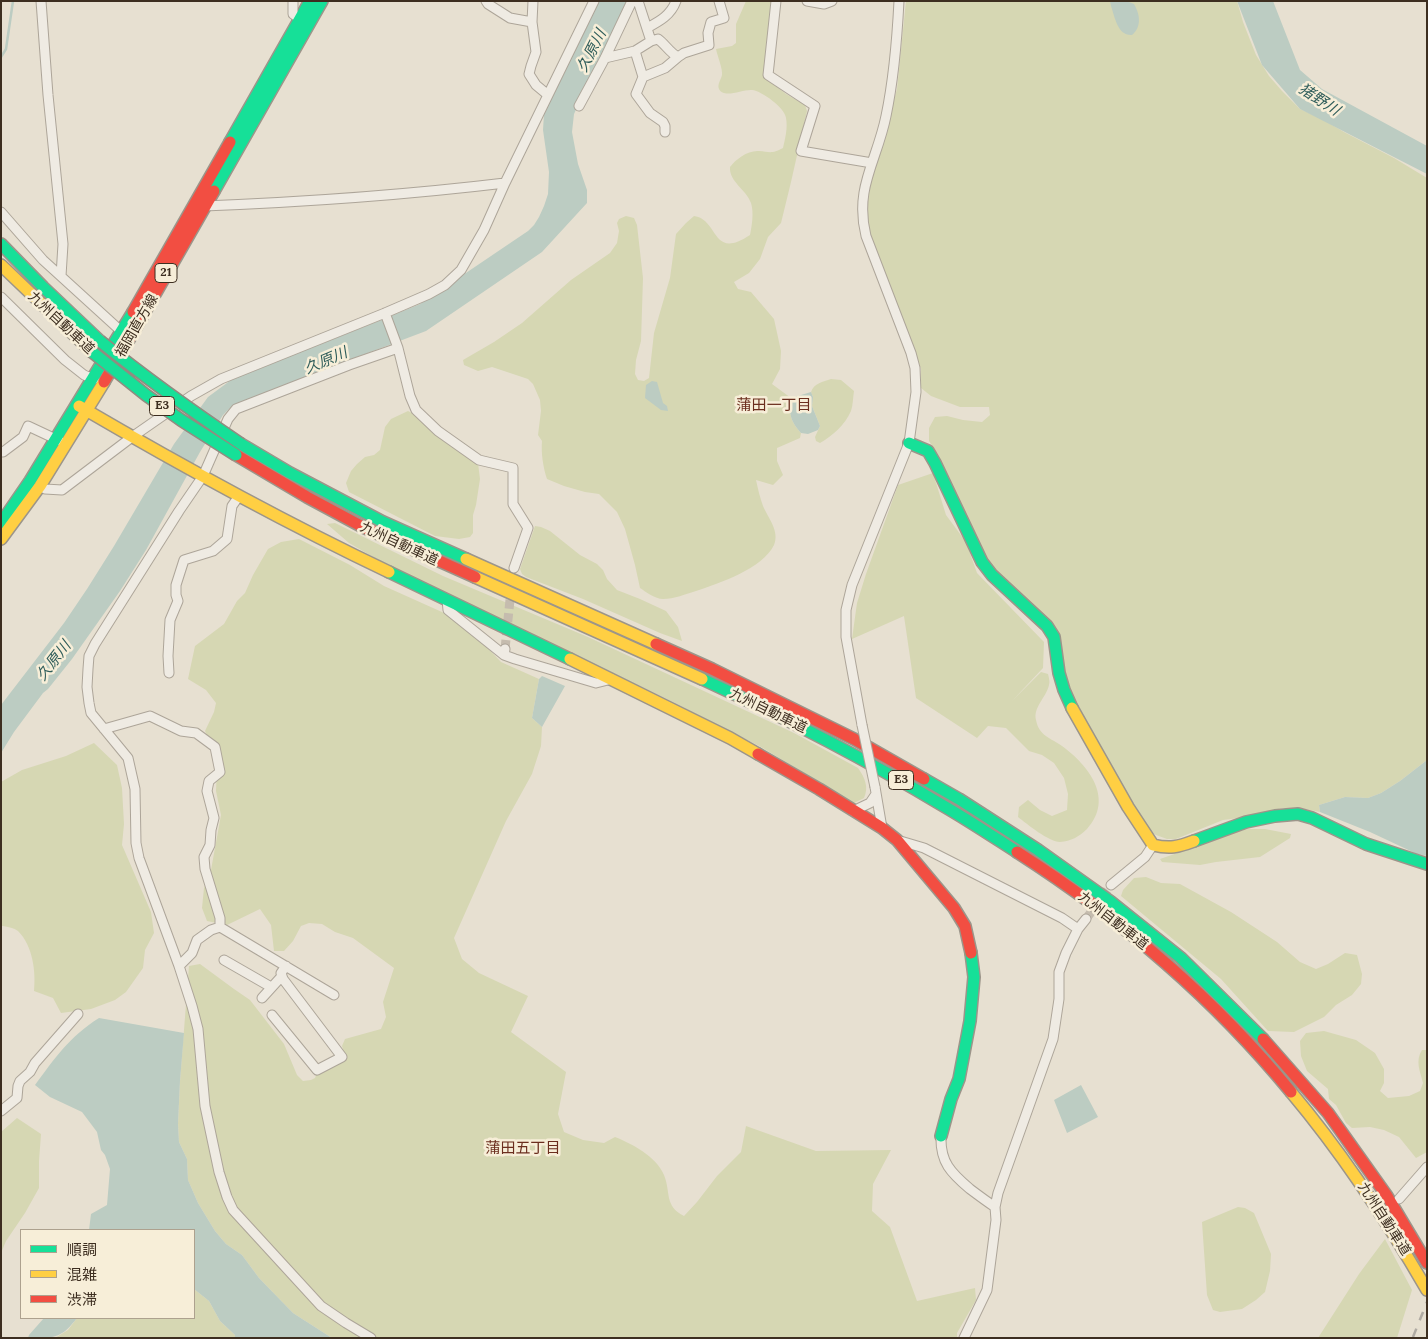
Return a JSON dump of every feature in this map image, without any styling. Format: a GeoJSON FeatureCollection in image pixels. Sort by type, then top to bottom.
{"type":"FeatureCollection","features":[{"type":"Feature","properties":{"kind":"main road","name":"福岡直方線"},"geometry":{"type":"LineString","coordinates":[[82,408],[94,379],[310,1]]}},
{"type":"Feature","properties":{"kind":"main road","name":"福岡直方線"},"geometry":{"type":"LineString","coordinates":[[1,523],[61,442],[130,338],[322,1]]}},
{"type":"Feature","properties":{"kind":"main road","name":"九州自動車道"},"geometry":{"type":"LineString","coordinates":[[1,244],[100,341],[158,387],[241,444],[383,522],[712,668],[854,739],[959,799],[1038,850],[1111,902],[1181,958],[1263,1039],[1328,1113],[1387,1196],[1427,1263]]}},
{"type":"Feature","properties":{"kind":"main road","name":"九州自動車道"},"geometry":{"type":"LineString","coordinates":[[1,265],[92,351],[146,395],[236,456],[294,490],[371,531],[707,681],[847,750],[983,829],[1058,880],[1102,912],[1172,969],[1228,1022],[1279,1077],[1316,1121],[1362,1185],[1405,1251],[1426,1289]]}},
{"type":"Feature","properties":{"kind":"main road"},"geometry":{"type":"LineString","coordinates":[[82,408],[156,451],[350,554],[612,679],[730,738],[819,789],[882,828],[897,840],[954,908],[965,926],[973,964],[974,977],[970,1021],[959,1079],[951,1099],[941,1136]]}},
{"type":"Feature","properties":{"kind":"main road","name":"福岡直方線"},"geometry":{"type":"LineString","coordinates":[[1,539],[40,486],[61,442]]}},
{"type":"Feature","properties":{"kind":"main road"},"geometry":{"type":"LineString","coordinates":[[909,443],[928,451],[982,562],[992,574],[1047,626],[1054,637],[1064,690],[1074,713],[1128,807],[1153,845],[1166,848],[1179,847],[1246,822],[1275,816],[1298,814],[1312,818],[1366,844],[1427,864]]}},
{"type":"Feature","properties":{"kind":"street"},"geometry":{"type":"LineString","coordinates":[[41,1],[48,95],[63,244],[61,276]]}},
{"type":"Feature","properties":{"kind":"street"},"geometry":{"type":"LineString","coordinates":[[293,1],[294,14],[300,19]]}},
{"type":"Feature","properties":{"kind":"street"},"geometry":{"type":"LineString","coordinates":[[486,1],[510,18],[532,22]]}},
{"type":"Feature","properties":{"kind":"street"},"geometry":{"type":"LineString","coordinates":[[533,1],[532,22],[536,52],[530,74],[536,85],[548,95]]}},
{"type":"Feature","properties":{"kind":"street"},"geometry":{"type":"LineString","coordinates":[[40,486],[45,489],[62,490],[132,437],[198,391],[221,379],[386,316],[445,285],[461,270],[484,230],[594,1]]}},
{"type":"Feature","properties":{"kind":"street"},"geometry":{"type":"LineString","coordinates":[[579,106],[605,58],[632,1]]}},
{"type":"Feature","properties":{"kind":"street"},"geometry":{"type":"LineString","coordinates":[[638,1],[651,41]]}},
{"type":"Feature","properties":{"kind":"street"},"geometry":{"type":"LineString","coordinates":[[647,28],[669,14],[676,1]]}},
{"type":"Feature","properties":{"kind":"street"},"geometry":{"type":"LineString","coordinates":[[643,77],[665,68],[684,53],[709,45],[708,33],[711,22],[724,18],[720,1]]}},
{"type":"Feature","properties":{"kind":"street"},"geometry":{"type":"LineString","coordinates":[[776,1],[768,75],[816,106],[801,151],[872,162]]}},
{"type":"Feature","properties":{"kind":"street"},"geometry":{"type":"LineString","coordinates":[[807,1],[824,4],[832,1]]}},
{"type":"Feature","properties":{"kind":"street"},"geometry":{"type":"LineString","coordinates":[[882,828],[846,638],[846,610],[852,585],[909,443],[916,392],[915,368],[911,353],[866,236],[862,223],[861,208],[864,187],[886,119],[894,76],[896,2]]}},
{"type":"Feature","properties":{"kind":"street"},"geometry":{"type":"LineString","coordinates":[[605,58],[635,51],[658,39],[678,57]]}},
{"type":"Feature","properties":{"kind":"street"},"geometry":{"type":"LineString","coordinates":[[635,51],[643,77],[636,94],[650,113],[663,122],[665,126],[664,132]]}},
{"type":"Feature","properties":{"kind":"street"},"geometry":{"type":"LineString","coordinates":[[204,206],[311,201],[505,183]]}},
{"type":"Feature","properties":{"kind":"street"},"geometry":{"type":"LineString","coordinates":[[1,212],[43,260],[122,332]]}},
{"type":"Feature","properties":{"kind":"street"},"geometry":{"type":"LineString","coordinates":[[1,297],[65,360],[84,375],[94,379]]}},
{"type":"Feature","properties":{"kind":"street"},"geometry":{"type":"LineString","coordinates":[[386,316],[398,348],[410,396],[422,418],[479,460],[513,468],[513,504],[528,528],[514,568]]}},
{"type":"Feature","properties":{"kind":"street"},"geometry":{"type":"LineString","coordinates":[[371,1338],[321,1306],[233,1210],[219,1172],[205,1106],[198,1029],[192,1006],[139,858],[136,843],[135,789],[128,758],[91,713],[87,687],[90,656],[95,644],[203,476],[228,418],[236,409],[398,348]]}},
{"type":"Feature","properties":{"kind":"street"},"geometry":{"type":"LineString","coordinates":[[1,452],[23,436],[28,426],[61,442]]}},
{"type":"Feature","properties":{"kind":"street"},"geometry":{"type":"LineString","coordinates":[[169,673],[170,620],[178,601],[176,586],[184,560],[213,551],[226,539],[232,506],[239,496]]}},
{"type":"Feature","properties":{"kind":"street"},"geometry":{"type":"LineString","coordinates":[[448,600],[448,610],[504,652],[544,668],[596,683],[612,679]]}},
{"type":"Feature","properties":{"kind":"street"},"geometry":{"type":"LineString","coordinates":[[104,730],[150,716],[181,731],[196,733],[215,747],[220,772],[210,781],[207,791],[214,818],[210,830],[210,845],[204,857],[205,869],[220,918],[220,927]]}},
{"type":"Feature","properties":{"kind":"street"},"geometry":{"type":"LineString","coordinates":[[853,811],[870,803],[875,791]]}},
{"type":"Feature","properties":{"kind":"street"},"geometry":{"type":"LineString","coordinates":[[897,840],[924,848],[1062,918],[1078,929]]}},
{"type":"Feature","properties":{"kind":"street"},"geometry":{"type":"LineString","coordinates":[[1111,885],[1140,861],[1153,845]]}},
{"type":"Feature","properties":{"kind":"street"},"geometry":{"type":"LineString","coordinates":[[964,1338],[987,1290],[996,1220],[995,1206],[998,1193],[1053,1039],[1059,999],[1059,972],[1078,929],[1086,919]]}},
{"type":"Feature","properties":{"kind":"street"},"geometry":{"type":"LineString","coordinates":[[179,966],[192,953],[198,940],[205,934],[220,927]]}},
{"type":"Feature","properties":{"kind":"street"},"geometry":{"type":"LineString","coordinates":[[220,927],[334,995]]}},
{"type":"Feature","properties":{"kind":"street"},"geometry":{"type":"LineString","coordinates":[[224,960],[271,987]]}},
{"type":"Feature","properties":{"kind":"street"},"geometry":{"type":"LineString","coordinates":[[262,998],[282,976],[281,973],[286,966]]}},
{"type":"Feature","properties":{"kind":"street"},"geometry":{"type":"LineString","coordinates":[[272,1015],[317,1070],[342,1057],[282,976]]}},
{"type":"Feature","properties":{"kind":"street"},"geometry":{"type":"LineString","coordinates":[[1,1111],[17,1098],[20,1081],[30,1072],[35,1063],[78,1014]]}},
{"type":"Feature","properties":{"kind":"street"},"geometry":{"type":"LineString","coordinates":[[941,1136],[940,1146],[948,1167],[957,1178],[985,1201],[995,1206]]}},
{"type":"Feature","properties":{"kind":"street"},"geometry":{"type":"LineString","coordinates":[[1399,1198],[1427,1167]]}},
{"type":"Feature","properties":{"kind":"green space"},"geometry":{"type":"Polygon","coordinates":[[[746,1],[771,1],[767,79],[786,94],[805,105],[807,111],[781,223],[768,237],[760,259],[749,273],[734,282],[738,289],[751,292],[774,319],[781,351],[780,369],[772,384],[791,398],[791,417],[801,433],[800,438],[777,448],[777,461],[783,475],[773,485],[756,480],[763,506],[776,535],[774,545],[768,554],[750,568],[728,579],[680,596],[660,599],[640,588],[625,529],[617,512],[599,494],[564,486],[547,479],[544,470],[542,441],[538,435],[541,411],[540,400],[533,384],[528,379],[492,367],[478,371],[464,365],[463,360],[522,323],[571,280],[610,253],[617,243],[619,231],[617,223],[619,219],[626,216],[634,218],[637,225],[643,278],[641,341],[636,360],[635,374],[638,380],[644,381],[649,378],[654,333],[670,278],[676,234],[694,216],[708,224],[722,241],[728,243],[737,242],[750,235],[753,215],[751,203],[732,177],[730,167],[739,158],[751,152],[773,152],[783,148],[787,122],[785,114],[777,105],[756,91],[748,90],[725,93],[719,89],[722,72],[716,49],[732,46],[736,43],[736,24],[746,1]]]}},
{"type":"Feature","properties":{"kind":"green space"},"geometry":{"type":"Polygon","coordinates":[[[906,1],[1237,1],[1256,55],[1269,76],[1300,109],[1394,158],[1427,178],[1427,760],[1381,793],[1368,798],[1345,797],[1319,805],[1320,812],[1300,808],[1283,808],[1223,820],[1176,839],[1167,839],[1156,835],[1148,830],[1074,702],[1062,662],[1060,647],[990,570],[939,456],[929,441],[929,428],[935,417],[947,416],[982,422],[990,415],[989,407],[960,407],[931,396],[921,388],[921,369],[868,229],[866,210],[869,187],[897,89],[906,1]]]}},
{"type":"Feature","properties":{"kind":"green space"},"geometry":{"type":"Polygon","coordinates":[[[831,379],[841,380],[854,391],[852,406],[842,425],[820,443],[816,441],[815,437],[820,426],[812,406],[813,397],[811,392],[817,385],[831,379]]]}},
{"type":"Feature","properties":{"kind":"green space"},"geometry":{"type":"Polygon","coordinates":[[[408,411],[414,414],[435,434],[478,463],[480,479],[473,515],[473,533],[470,537],[459,539],[435,536],[349,492],[346,483],[351,471],[365,457],[374,455],[380,450],[385,427],[391,419],[408,411]]]}},
{"type":"Feature","properties":{"kind":"green space"},"geometry":{"type":"Polygon","coordinates":[[[933,473],[946,515],[966,542],[977,573],[1044,642],[1043,668],[1012,701],[1041,672],[1048,674],[1049,685],[1036,711],[1036,720],[1040,730],[1081,763],[1089,772],[1098,794],[1099,806],[1095,817],[1084,832],[1071,840],[1060,842],[1050,839],[1018,817],[1019,807],[1028,800],[1040,810],[1052,816],[1067,810],[1068,794],[1064,778],[1054,763],[1042,755],[1029,751],[1006,728],[988,726],[977,738],[916,698],[904,616],[852,639],[857,603],[898,485],[933,473]]]}},
{"type":"Feature","properties":{"kind":"green space"},"geometry":{"type":"Polygon","coordinates":[[[335,523],[443,576],[588,637],[794,733],[858,768],[866,783],[864,798],[854,803],[761,747],[667,699],[387,565],[349,543],[327,524],[335,523]]]}},
{"type":"Feature","properties":{"kind":"green space"},"geometry":{"type":"Polygon","coordinates":[[[535,526],[550,531],[580,555],[597,564],[617,590],[666,611],[678,627],[682,641],[522,574],[520,569],[535,526]]]}},
{"type":"Feature","properties":{"kind":"green space"},"geometry":{"type":"Polygon","coordinates":[[[299,539],[350,565],[384,586],[462,621],[501,662],[539,679],[532,718],[542,727],[541,746],[532,774],[506,821],[454,938],[462,959],[479,973],[528,996],[511,1032],[566,1072],[558,1114],[564,1132],[583,1140],[604,1143],[615,1137],[629,1143],[649,1156],[664,1175],[673,1208],[684,1216],[717,1176],[741,1152],[746,1126],[816,1151],[891,1150],[873,1184],[872,1211],[890,1227],[917,1301],[975,1288],[976,1300],[957,1333],[957,1338],[332,1338],[293,1313],[259,1278],[242,1255],[226,1244],[215,1231],[198,1203],[188,1180],[187,1159],[179,1142],[180,1081],[189,966],[200,964],[250,1000],[284,1044],[297,1075],[303,1081],[315,1078],[317,1073],[346,1059],[342,1046],[345,1039],[381,1029],[386,1017],[383,1002],[394,968],[353,938],[335,932],[322,924],[309,923],[301,926],[293,941],[284,951],[274,951],[271,925],[260,909],[227,925],[207,921],[202,908],[204,888],[211,870],[221,815],[216,791],[217,768],[214,751],[205,731],[216,703],[206,690],[188,679],[195,646],[224,624],[237,601],[245,593],[268,549],[281,542],[299,539]]]}},
{"type":"Feature","properties":{"kind":"green space"},"geometry":{"type":"Polygon","coordinates":[[[94,743],[117,765],[122,788],[124,824],[122,845],[151,912],[154,933],[145,950],[143,968],[126,992],[115,1000],[91,1009],[61,1013],[53,998],[34,991],[32,960],[23,937],[16,930],[1,926],[1,782],[22,770],[66,756],[94,743]]]}},
{"type":"Feature","properties":{"kind":"green space"},"geometry":{"type":"Polygon","coordinates":[[[1248,829],[1265,829],[1291,834],[1290,838],[1260,857],[1200,865],[1162,862],[1160,859],[1231,833],[1248,829]]]}},
{"type":"Feature","properties":{"kind":"green space"},"geometry":{"type":"Polygon","coordinates":[[[1146,877],[1161,883],[1180,884],[1231,912],[1277,942],[1300,962],[1316,969],[1345,953],[1357,955],[1362,974],[1361,984],[1352,995],[1336,1005],[1324,1017],[1294,1032],[1268,1031],[1221,979],[1121,896],[1123,890],[1134,878],[1146,877]]]}},
{"type":"Feature","properties":{"kind":"green space"},"geometry":{"type":"Polygon","coordinates":[[[1324,1031],[1356,1040],[1375,1053],[1384,1069],[1384,1083],[1380,1091],[1388,1098],[1409,1096],[1420,1091],[1423,1083],[1419,1058],[1422,1050],[1427,1050],[1427,1152],[1416,1158],[1399,1137],[1384,1130],[1370,1127],[1352,1128],[1346,1123],[1336,1105],[1329,1099],[1328,1089],[1307,1071],[1301,1056],[1300,1041],[1306,1033],[1324,1031]]]}},
{"type":"Feature","properties":{"kind":"green space"},"geometry":{"type":"Polygon","coordinates":[[[17,1118],[41,1134],[39,1188],[6,1241],[1,1253],[1,1132],[17,1118]]]}},
{"type":"Feature","properties":{"kind":"green space"},"geometry":{"type":"Polygon","coordinates":[[[1238,1207],[1245,1208],[1254,1213],[1271,1254],[1270,1271],[1265,1292],[1256,1300],[1242,1309],[1220,1312],[1213,1310],[1207,1295],[1202,1222],[1238,1207]]]}},
{"type":"Feature","properties":{"kind":"green space"},"geometry":{"type":"Polygon","coordinates":[[[1385,1239],[1412,1290],[1397,1338],[1318,1338],[1359,1274],[1385,1239]]]}},
{"type":"Feature","properties":{"kind":"green space"},"geometry":{"type":"Polygon","coordinates":[[[195,1290],[209,1301],[220,1321],[235,1335],[235,1338],[55,1338],[68,1330],[76,1319],[195,1319],[195,1290]]]}},
{"type":"Feature","properties":{"kind":"water","name":"久原川"},"geometry":{"type":"Polygon","coordinates":[[[595,1],[627,1],[574,114],[572,132],[578,164],[587,190],[587,203],[542,252],[426,331],[233,405],[223,415],[200,452],[146,550],[120,591],[72,659],[43,693],[14,732],[1,753],[1,705],[64,623],[87,589],[174,444],[208,397],[239,376],[420,304],[528,231],[534,225],[548,194],[549,172],[543,130],[544,114],[595,1]]]}},
{"type":"Feature","properties":{"kind":"water"},"geometry":{"type":"Polygon","coordinates":[[[1110,1],[1126,1],[1134,4],[1138,12],[1139,24],[1132,35],[1123,33],[1120,29],[1110,1]]]}},
{"type":"Feature","properties":{"kind":"water","name":"猪野川"},"geometry":{"type":"Polygon","coordinates":[[[1237,1],[1273,1],[1300,70],[1322,89],[1427,146],[1427,174],[1300,109],[1262,65],[1237,1]]]}},
{"type":"Feature","properties":{"kind":"water"},"geometry":{"type":"Polygon","coordinates":[[[652,381],[657,382],[663,403],[667,406],[668,411],[661,410],[645,398],[646,385],[652,381]]]}},
{"type":"Feature","properties":{"kind":"water"},"geometry":{"type":"Polygon","coordinates":[[[811,392],[813,397],[812,406],[820,426],[818,430],[808,434],[801,433],[791,417],[791,398],[811,392]]]}},
{"type":"Feature","properties":{"kind":"water"},"geometry":{"type":"Polygon","coordinates":[[[542,676],[565,686],[542,727],[532,718],[539,679],[542,676]]]}},
{"type":"Feature","properties":{"kind":"water"},"geometry":{"type":"Polygon","coordinates":[[[1427,760],[1427,856],[1417,854],[1370,832],[1320,812],[1319,805],[1345,797],[1368,798],[1381,793],[1427,760]]]}},
{"type":"Feature","properties":{"kind":"water"},"geometry":{"type":"Polygon","coordinates":[[[99,1018],[184,1033],[178,1124],[179,1142],[187,1159],[188,1180],[198,1203],[215,1231],[226,1244],[242,1255],[259,1278],[293,1313],[332,1338],[235,1338],[235,1335],[220,1321],[209,1301],[195,1290],[195,1229],[89,1229],[91,1214],[107,1205],[110,1169],[101,1150],[97,1132],[82,1112],[50,1097],[35,1085],[71,1040],[99,1018]]]}},
{"type":"Feature","properties":{"kind":"water"},"geometry":{"type":"Polygon","coordinates":[[[1081,1085],[1098,1117],[1067,1133],[1054,1100],[1081,1085]]]}},
{"type":"Feature","properties":{"kind":"water"},"geometry":{"type":"Polygon","coordinates":[[[43,1319],[76,1319],[66,1330],[56,1336],[28,1338],[43,1319]]]}},
{"type":"Feature","properties":{"kind":"waterway"},"geometry":{"type":"LineString","coordinates":[[1,57],[6,49],[13,1]]}},
{"type":"Feature","properties":{"kind":"tunnel"},"geometry":{"type":"LineString","coordinates":[[505,649],[511,590]]}},
{"type":"Feature","properties":{"kind":"tunnel"},"geometry":{"type":"LineString","coordinates":[[1086,919],[1111,885]]}},
{"type":"Feature","properties":{"kind":"railway"},"geometry":{"type":"LineString","coordinates":[[1413,1337],[1427,1302]]}},
{"type":"Feature","properties":{"kind":"traffic: fast"},"geometry":{"type":"LineString","coordinates":[[230,142],[310,1]]}},
{"type":"Feature","properties":{"kind":"traffic: fast"},"geometry":{"type":"LineString","coordinates":[[214,191],[322,1]]}},
{"type":"Feature","properties":{"kind":"traffic: fast"},"geometry":{"type":"LineString","coordinates":[[1,244],[100,341]]}},
{"type":"Feature","properties":{"kind":"traffic: fast"},"geometry":{"type":"LineString","coordinates":[[1,523],[30,481],[133,312]]}},
{"type":"Feature","properties":{"kind":"traffic: fast"},"geometry":{"type":"LineString","coordinates":[[100,341],[169,394],[241,444]]}},
{"type":"Feature","properties":{"kind":"traffic: fast"},"geometry":{"type":"LineString","coordinates":[[91,351],[146,395],[236,455]]}},
{"type":"Feature","properties":{"kind":"traffic: fast"},"geometry":{"type":"LineString","coordinates":[[909,443],[928,451],[982,562],[992,575],[1047,626],[1054,637],[1059,673],[1072,708]]}},
{"type":"Feature","properties":{"kind":"traffic: fast"},"geometry":{"type":"LineString","coordinates":[[241,444],[290,473],[383,522],[466,559]]}},
{"type":"Feature","properties":{"kind":"traffic: fast"},"geometry":{"type":"LineString","coordinates":[[389,572],[570,659]]}},
{"type":"Feature","properties":{"kind":"traffic: fast"},"geometry":{"type":"LineString","coordinates":[[702,679],[794,723],[854,755],[952,811],[1017,852]]}},
{"type":"Feature","properties":{"kind":"traffic: fast"},"geometry":{"type":"LineString","coordinates":[[924,779],[959,799],[1038,850],[1111,902],[1181,958],[1263,1039]]}},
{"type":"Feature","properties":{"kind":"traffic: fast"},"geometry":{"type":"LineString","coordinates":[[1194,841],[1246,822],[1275,816],[1298,814],[1312,818],[1366,844],[1427,864]]}},
{"type":"Feature","properties":{"kind":"traffic: fast"},"geometry":{"type":"LineString","coordinates":[[941,1136],[951,1099],[959,1079],[970,1021],[974,977],[971,953]]}},
{"type":"Feature","properties":{"kind":"traffic: slow"},"geometry":{"type":"LineString","coordinates":[[1,265],[91,351]]}},
{"type":"Feature","properties":{"kind":"traffic: slow"},"geometry":{"type":"LineString","coordinates":[[1,539],[40,486],[104,382]]}},
{"type":"Feature","properties":{"kind":"traffic: slow"},"geometry":{"type":"LineString","coordinates":[[79,406],[232,492],[389,572]]}},
{"type":"Feature","properties":{"kind":"traffic: slow"},"geometry":{"type":"LineString","coordinates":[[466,559],[656,644]]}},
{"type":"Feature","properties":{"kind":"traffic: slow"},"geometry":{"type":"LineString","coordinates":[[475,577],[702,679]]}},
{"type":"Feature","properties":{"kind":"traffic: slow"},"geometry":{"type":"LineString","coordinates":[[570,659],[730,738],[758,754]]}},
{"type":"Feature","properties":{"kind":"traffic: slow"},"geometry":{"type":"LineString","coordinates":[[1072,708],[1128,807],[1153,845],[1174,847],[1194,841]]}},
{"type":"Feature","properties":{"kind":"traffic: slow"},"geometry":{"type":"LineString","coordinates":[[1291,1092],[1363,1188],[1427,1290]]}},
{"type":"Feature","properties":{"kind":"traffic: jam"},"geometry":{"type":"LineString","coordinates":[[133,312],[230,142]]}},
{"type":"Feature","properties":{"kind":"traffic: jam"},"geometry":{"type":"LineString","coordinates":[[104,382],[214,191]]}},
{"type":"Feature","properties":{"kind":"traffic: jam"},"geometry":{"type":"LineString","coordinates":[[236,455],[361,526],[475,577]]}},
{"type":"Feature","properties":{"kind":"traffic: jam"},"geometry":{"type":"LineString","coordinates":[[656,644],[712,669],[854,739],[924,779]]}},
{"type":"Feature","properties":{"kind":"traffic: jam"},"geometry":{"type":"LineString","coordinates":[[758,754],[819,789],[882,828],[897,840],[954,908],[965,926],[971,953]]}},
{"type":"Feature","properties":{"kind":"traffic: jam"},"geometry":{"type":"LineString","coordinates":[[1017,852],[1092,904],[1163,961],[1230,1024],[1291,1092]]}},
{"type":"Feature","properties":{"kind":"traffic: jam"},"geometry":{"type":"LineString","coordinates":[[1263,1039],[1328,1113],[1387,1196],[1427,1263]]}},
{"type":"Feature","properties":{"kind":"district","name":"蒲田一丁目"},"geometry":{"type":"Point","coordinates":[774,406]}},
{"type":"Feature","properties":{"kind":"district","name":"蒲田五丁目"},"geometry":{"type":"Point","coordinates":[523,1149]}}]}
